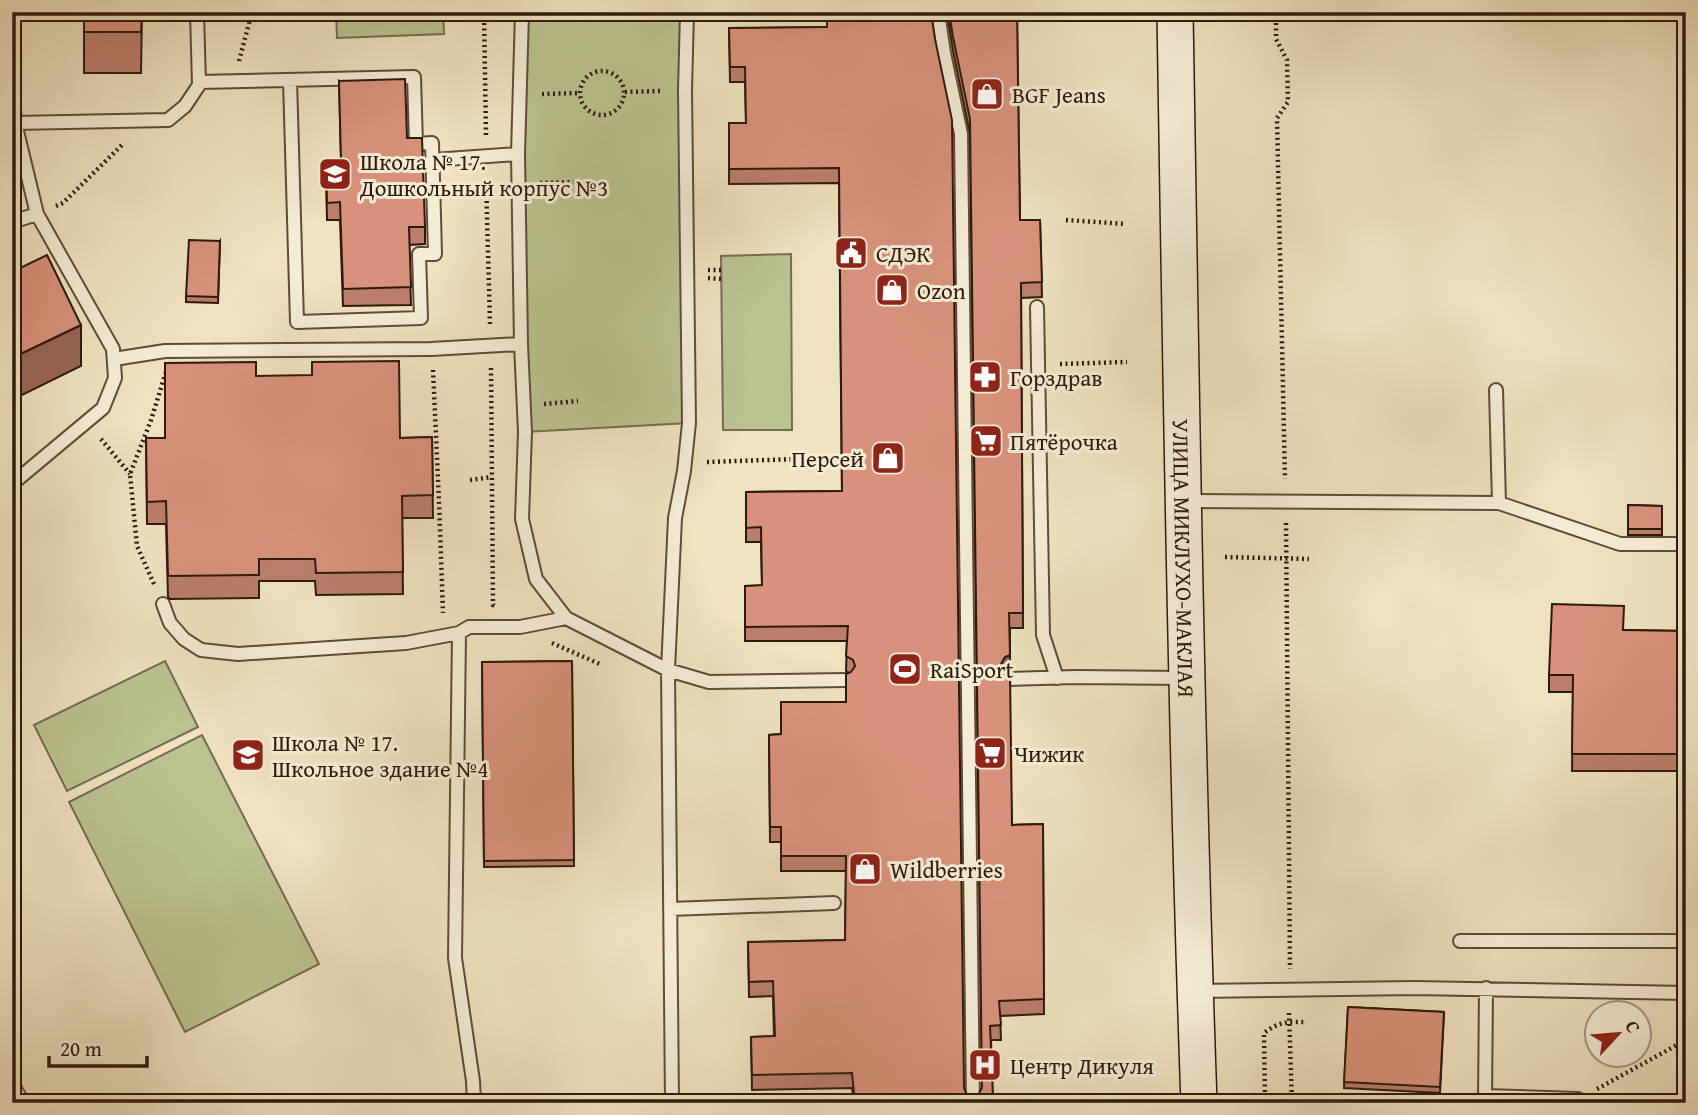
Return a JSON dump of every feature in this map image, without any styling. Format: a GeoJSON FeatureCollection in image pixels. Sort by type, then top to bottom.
{"type":"FeatureCollection","features":[{"type":"Feature","properties":{"kind":"main road","name":"УЛИЦА МИКЛУХО-МАКЛАЯ"},"geometry":{"type":"LineString","coordinates":[[1175,12],[1183,501],[1199,1103]]}},
{"type":"Feature","properties":{"kind":"lane"},"geometry":{"type":"LineString","coordinates":[[15,123],[168,120],[185,106],[199,82],[197,12]]}},
{"type":"Feature","properties":{"kind":"lane"},"geometry":{"type":"LineString","coordinates":[[522,12],[518,154],[525,432],[522,519],[536,579],[566,618],[668,670],[709,682],[846,680]]}},
{"type":"Feature","properties":{"kind":"lane"},"geometry":{"type":"LineString","coordinates":[[672,1103],[668,670],[675,518],[689,423],[685,90],[687,12]]}},
{"type":"Feature","properties":{"kind":"lane"},"geometry":{"type":"LineString","coordinates":[[938,12],[961,134],[973,1103]]}},
{"type":"Feature","properties":{"kind":"lane"},"geometry":{"type":"LineString","coordinates":[[199,82],[414,77],[416,144],[432,143],[433,160],[435,254],[419,254],[421,318],[297,322],[290,80]]}},
{"type":"Feature","properties":{"kind":"lane"},"geometry":{"type":"LineString","coordinates":[[12,85],[15,123],[37,214],[113,349],[115,379],[103,408],[12,484]]}},
{"type":"Feature","properties":{"kind":"lane"},"geometry":{"type":"LineString","coordinates":[[433,160],[518,154]]}},
{"type":"Feature","properties":{"kind":"lane"},"geometry":{"type":"LineString","coordinates":[[12,222],[37,214]]}},
{"type":"Feature","properties":{"kind":"lane"},"geometry":{"type":"LineString","coordinates":[[1037,307],[1043,635],[1057,678]]}},
{"type":"Feature","properties":{"kind":"lane"},"geometry":{"type":"LineString","coordinates":[[114,359],[165,351],[431,349],[521,344]]}},
{"type":"Feature","properties":{"kind":"lane"},"geometry":{"type":"LineString","coordinates":[[1496,390],[1499,503]]}},
{"type":"Feature","properties":{"kind":"lane"},"geometry":{"type":"LineString","coordinates":[[1183,501],[1499,503],[1620,544],[1686,544]]}},
{"type":"Feature","properties":{"kind":"lane"},"geometry":{"type":"LineString","coordinates":[[163,604],[170,622],[184,639],[201,650],[238,654],[406,643],[459,633],[469,627],[520,626],[566,618]]}},
{"type":"Feature","properties":{"kind":"lane"},"geometry":{"type":"LineString","coordinates":[[459,633],[455,958],[474,1103]]}},
{"type":"Feature","properties":{"kind":"lane"},"geometry":{"type":"LineString","coordinates":[[1010,679],[1187,678]]}},
{"type":"Feature","properties":{"kind":"lane"},"geometry":{"type":"LineString","coordinates":[[670,908],[834,903]]}},
{"type":"Feature","properties":{"kind":"lane"},"geometry":{"type":"LineString","coordinates":[[1460,940],[1686,941]]}},
{"type":"Feature","properties":{"kind":"lane"},"geometry":{"type":"LineString","coordinates":[[1486,988],[1485,1100],[1578,1099]]}},
{"type":"Feature","properties":{"kind":"lane"},"geometry":{"type":"LineString","coordinates":[[1195,991],[1486,988],[1686,993]]}},
{"type":"Feature","properties":{"kind":"lane"},"geometry":{"type":"LineString","coordinates":[[12,1083],[23,1103]]}},
{"type":"Feature","properties":{"kind":"path"},"geometry":{"type":"LineString","coordinates":[[233,82],[252,12]]}},
{"type":"Feature","properties":{"kind":"path"},"geometry":{"type":"LineString","coordinates":[[1276,12],[1276,39],[1287,60],[1288,74],[1288,102],[1277,118],[1287,559],[1289,1022],[1292,1103]]}},
{"type":"Feature","properties":{"kind":"path"},"geometry":{"type":"LineString","coordinates":[[602,71],[611,72],[618,77],[625,92],[619,109],[603,116],[587,109],[580,93],[586,77],[602,71]]}},
{"type":"Feature","properties":{"kind":"path"},"geometry":{"type":"LineString","coordinates":[[625,92],[685,90]]}},
{"type":"Feature","properties":{"kind":"path"},"geometry":{"type":"LineString","coordinates":[[520,94],[580,93]]}},
{"type":"Feature","properties":{"kind":"path"},"geometry":{"type":"LineString","coordinates":[[37,214],[62,202],[147,121]]}},
{"type":"Feature","properties":{"kind":"path"},"geometry":{"type":"LineString","coordinates":[[1066,220],[1125,224]]}},
{"type":"Feature","properties":{"kind":"path"},"geometry":{"type":"LineString","coordinates":[[707,270],[721,270]]}},
{"type":"Feature","properties":{"kind":"path"},"geometry":{"type":"LineString","coordinates":[[708,278],[721,279]]}},
{"type":"Feature","properties":{"kind":"path"},"geometry":{"type":"LineString","coordinates":[[431,349],[443,635]]}},
{"type":"Feature","properties":{"kind":"path"},"geometry":{"type":"LineString","coordinates":[[163,604],[137,546],[130,474],[151,420],[172,351]]}},
{"type":"Feature","properties":{"kind":"path"},"geometry":{"type":"LineString","coordinates":[[1076,364],[1127,362]]}},
{"type":"Feature","properties":{"kind":"path"},"geometry":{"type":"LineString","coordinates":[[559,403],[578,401]]}},
{"type":"Feature","properties":{"kind":"path"},"geometry":{"type":"LineString","coordinates":[[108,449],[130,474]]}},
{"type":"Feature","properties":{"kind":"path"},"geometry":{"type":"LineString","coordinates":[[703,462],[825,457]]}},
{"type":"Feature","properties":{"kind":"path"},"geometry":{"type":"LineString","coordinates":[[470,480],[492,477]]}},
{"type":"Feature","properties":{"kind":"path"},"geometry":{"type":"LineString","coordinates":[[1225,557],[1309,559]]}},
{"type":"Feature","properties":{"kind":"path"},"geometry":{"type":"LineString","coordinates":[[1265,1103],[1264,1033],[1275,1024],[1307,1022]]}},
{"type":"Feature","properties":{"kind":"path"},"geometry":{"type":"LineString","coordinates":[[1578,1099],[1686,1040]]}},
{"type":"Feature","properties":{"kind":"green space"},"geometry":{"type":"Polygon","coordinates":[[[336,12],[443,12],[444,34],[337,38],[336,12]]]}},
{"type":"Feature","properties":{"kind":"green space"},"geometry":{"type":"Polygon","coordinates":[[[522,12],[687,16],[689,423],[525,432],[522,12]]]}},
{"type":"Feature","properties":{"kind":"green space"},"geometry":{"type":"Polygon","coordinates":[[[791,254],[792,430],[723,430],[721,256],[791,254]]]}},
{"type":"Feature","properties":{"kind":"green space"},"geometry":{"type":"Polygon","coordinates":[[[165,661],[198,727],[67,791],[34,725],[165,661]]]}},
{"type":"Feature","properties":{"kind":"green space"},"geometry":{"type":"Polygon","coordinates":[[[202,735],[319,964],[185,1032],[69,802],[202,735]]]}},
{"type":"Feature","properties":{"kind":"building"},"geometry":{"type":"Polygon","coordinates":[[[84,12],[142,12],[141,32],[84,32],[84,12]]]}},
{"type":"Feature","properties":{"kind":"building"},"geometry":{"type":"Polygon","coordinates":[[[827,12],[931,12],[952,120],[964,1088],[972,1097],[978,1095],[982,1088],[970,119],[949,12],[1017,12],[1020,220],[1040,220],[1042,282],[1021,283],[1023,613],[1009,613],[1010,655],[1005,657],[1001,664],[1003,669],[1010,673],[1012,825],[1043,824],[1044,999],[999,1001],[1001,1025],[990,1026],[991,1103],[855,1103],[852,1073],[752,1075],[751,1037],[775,1036],[773,981],[749,982],[748,942],[845,940],[846,856],[781,856],[781,827],[770,827],[769,735],[781,734],[781,702],[846,702],[846,674],[855,666],[853,660],[846,656],[848,626],[745,627],[745,586],[762,585],[761,527],[746,528],[746,492],[842,491],[839,168],[729,169],[729,123],[746,123],[745,67],[730,67],[729,28],[827,27],[827,12]]]}},
{"type":"Feature","properties":{"kind":"building"},"geometry":{"type":"Polygon","coordinates":[[[405,79],[407,138],[422,138],[425,227],[409,227],[411,287],[343,289],[340,202],[327,203],[326,160],[341,160],[339,81],[405,79]]]}},
{"type":"Feature","properties":{"kind":"building"},"geometry":{"type":"Polygon","coordinates":[[[189,240],[220,241],[218,297],[186,296],[189,240]]]}},
{"type":"Feature","properties":{"kind":"building"},"geometry":{"type":"Polygon","coordinates":[[[47,255],[81,325],[12,358],[12,272],[47,255]]]}},
{"type":"Feature","properties":{"kind":"building"},"geometry":{"type":"Polygon","coordinates":[[[399,361],[400,438],[432,437],[433,495],[402,496],[403,572],[316,573],[315,559],[259,559],[259,575],[168,575],[166,501],[147,502],[146,438],[165,438],[165,363],[256,362],[256,376],[312,375],[312,362],[399,361]]]}},
{"type":"Feature","properties":{"kind":"building"},"geometry":{"type":"Polygon","coordinates":[[[1628,505],[1662,506],[1662,529],[1628,529],[1628,505]]]}},
{"type":"Feature","properties":{"kind":"building"},"geometry":{"type":"Polygon","coordinates":[[[1552,604],[1624,606],[1623,630],[1686,631],[1686,754],[1572,754],[1573,675],[1549,675],[1552,604]]]}},
{"type":"Feature","properties":{"kind":"building"},"geometry":{"type":"Polygon","coordinates":[[[572,661],[574,860],[484,861],[482,662],[572,661]]]}},
{"type":"Feature","properties":{"kind":"building"},"geometry":{"type":"Polygon","coordinates":[[[1348,1007],[1444,1012],[1440,1087],[1344,1082],[1348,1007]]]}},
{"type":"Feature","properties":{"kind":"place","name":"BGF Jeans"},"geometry":{"type":"Point","coordinates":[987,94]}},
{"type":"Feature","properties":{"kind":"place","name":"Школа № 17. Дошкольный корпус №3"},"geometry":{"type":"Point","coordinates":[335,174]}},
{"type":"Feature","properties":{"kind":"place","name":"СДЭК"},"geometry":{"type":"Point","coordinates":[851,253]}},
{"type":"Feature","properties":{"kind":"place","name":"Ozon"},"geometry":{"type":"Point","coordinates":[892,290]}},
{"type":"Feature","properties":{"kind":"place","name":"Горздрав"},"geometry":{"type":"Point","coordinates":[985,377]}},
{"type":"Feature","properties":{"kind":"place","name":"Пятёрочка"},"geometry":{"type":"Point","coordinates":[986,441]}},
{"type":"Feature","properties":{"kind":"place","name":"Персей"},"geometry":{"type":"Point","coordinates":[888,458]}},
{"type":"Feature","properties":{"kind":"place","name":"RaiSport"},"geometry":{"type":"Point","coordinates":[905,669]}},
{"type":"Feature","properties":{"kind":"place","name":"Чижик"},"geometry":{"type":"Point","coordinates":[990,753]}},
{"type":"Feature","properties":{"kind":"place","name":"Школа № 17. Школьное здание №4"},"geometry":{"type":"Point","coordinates":[248,755]}},
{"type":"Feature","properties":{"kind":"place","name":"Wildberries"},"geometry":{"type":"Point","coordinates":[865,869]}},
{"type":"Feature","properties":{"kind":"place","name":"Центр Дикуля"},"geometry":{"type":"Point","coordinates":[985,1065]}}]}
